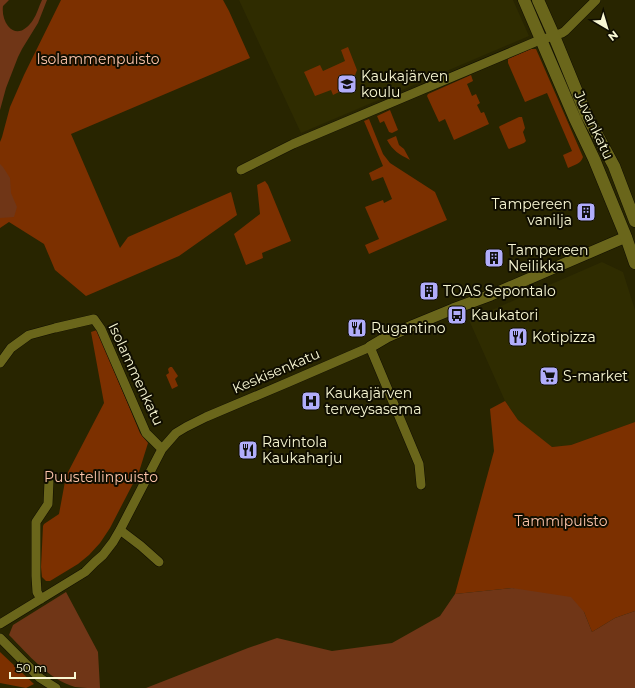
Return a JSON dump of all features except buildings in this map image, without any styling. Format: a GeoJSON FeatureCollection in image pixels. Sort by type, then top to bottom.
{"type":"FeatureCollection","features":[{"type":"Feature","properties":{"kind":"main road","name":"Juvankatu"},"geometry":{"type":"LineString","coordinates":[[524,0],[574,119],[631,235],[635,263]]}},
{"type":"Feature","properties":{"kind":"main road","name":"Juvankatu"},"geometry":{"type":"LineString","coordinates":[[538,0],[586,114],[612,161],[635,221]]}},
{"type":"Feature","properties":{"kind":"street"},"geometry":{"type":"LineString","coordinates":[[241,170],[293,144],[528,45],[565,31],[596,0]]}},
{"type":"Feature","properties":{"kind":"street","name":"Keskisenkatu"},"geometry":{"type":"LineString","coordinates":[[0,624],[91,567],[103,555],[120,530],[162,449],[176,434],[186,427],[370,347],[414,325],[491,295],[631,235]]}},
{"type":"Feature","properties":{"kind":"street","name":"Isolammenkatu"},"geometry":{"type":"LineString","coordinates":[[0,363],[11,348],[29,335],[94,319],[101,329],[146,433],[162,449]]}},
{"type":"Feature","properties":{"kind":"street"},"geometry":{"type":"LineString","coordinates":[[370,347],[419,464],[421,484]]}},
{"type":"Feature","properties":{"kind":"street"},"geometry":{"type":"LineString","coordinates":[[41,599],[37,592],[36,522],[48,504],[50,481]]}},
{"type":"Feature","properties":{"kind":"street"},"geometry":{"type":"LineString","coordinates":[[120,530],[159,562]]}},
{"type":"Feature","properties":{"kind":"street"},"geometry":{"type":"LineString","coordinates":[[0,638],[40,678],[56,688]]}},
{"type":"Feature","properties":{"kind":"shaded area"},"geometry":{"type":"Polygon","coordinates":[[[0,0],[9,0],[3,6],[5,22],[11,29],[18,31],[25,29],[31,23],[42,0],[47,0],[38,23],[18,57],[6,88],[0,110],[0,0]]]}},
{"type":"Feature","properties":{"kind":"shaded area","name":"Kaukajärven koulu"},"geometry":{"type":"Polygon","coordinates":[[[239,0],[513,0],[529,36],[301,133],[239,0]]]}},
{"type":"Feature","properties":{"kind":"shaded area"},"geometry":{"type":"Polygon","coordinates":[[[0,164],[10,178],[11,193],[17,207],[14,217],[0,218],[0,164]]]}},
{"type":"Feature","properties":{"kind":"shaded area"},"geometry":{"type":"Polygon","coordinates":[[[602,262],[623,272],[635,310],[635,422],[571,445],[551,447],[518,420],[505,401],[469,320],[602,262]]]}},
{"type":"Feature","properties":{"kind":"shaded area"},"geometry":{"type":"Polygon","coordinates":[[[512,588],[571,597],[584,612],[592,632],[615,618],[635,611],[635,688],[146,688],[277,638],[332,651],[392,643],[440,616],[455,594],[512,588]]]}},
{"type":"Feature","properties":{"kind":"shaded area"},"geometry":{"type":"Polygon","coordinates":[[[66,592],[98,652],[100,688],[75,687],[56,678],[39,666],[9,635],[13,625],[66,592]]]}},
{"type":"Feature","properties":{"kind":"green space","name":"Isolammenpuisto"},"geometry":{"type":"Polygon","coordinates":[[[61,0],[223,0],[250,58],[71,134],[120,248],[128,237],[231,192],[237,215],[179,256],[86,296],[55,270],[44,244],[9,222],[0,228],[0,142],[10,107],[61,0]]]}},
{"type":"Feature","properties":{"kind":"green space"},"geometry":{"type":"Polygon","coordinates":[[[348,47],[357,70],[351,86],[333,95],[331,90],[315,96],[304,72],[320,65],[323,71],[345,61],[341,50],[348,47]]]}},
{"type":"Feature","properties":{"kind":"green space"},"geometry":{"type":"Polygon","coordinates":[[[531,49],[536,49],[583,157],[579,163],[568,168],[563,155],[572,151],[547,93],[525,102],[508,63],[508,59],[531,49]]]}},
{"type":"Feature","properties":{"kind":"green space"},"geometry":{"type":"Polygon","coordinates":[[[471,75],[473,81],[467,84],[472,96],[476,94],[480,103],[477,105],[481,113],[484,112],[489,124],[454,140],[445,119],[439,122],[427,96],[428,94],[471,75]]]}},
{"type":"Feature","properties":{"kind":"green space"},"geometry":{"type":"Polygon","coordinates":[[[390,110],[398,130],[392,133],[389,132],[384,121],[380,123],[377,116],[390,110]]]}},
{"type":"Feature","properties":{"kind":"green space"},"geometry":{"type":"Polygon","coordinates":[[[522,117],[525,128],[523,132],[526,141],[509,149],[499,127],[522,117]]]}},
{"type":"Feature","properties":{"kind":"green space"},"geometry":{"type":"Polygon","coordinates":[[[369,119],[383,154],[390,163],[435,192],[447,220],[369,254],[365,245],[379,239],[365,207],[383,200],[384,203],[392,199],[383,177],[372,181],[369,173],[383,166],[364,121],[369,119]]]}},
{"type":"Feature","properties":{"kind":"green space"},"geometry":{"type":"Polygon","coordinates":[[[396,136],[399,145],[404,149],[410,160],[397,152],[387,140],[396,136]]]}},
{"type":"Feature","properties":{"kind":"green space"},"geometry":{"type":"Polygon","coordinates":[[[265,181],[291,241],[262,253],[263,258],[246,265],[234,234],[260,214],[257,185],[265,181]]]}},
{"type":"Feature","properties":{"kind":"green space","name":"Puustellinpuisto"},"geometry":{"type":"Polygon","coordinates":[[[97,330],[140,433],[148,443],[139,472],[110,528],[100,543],[78,564],[50,581],[46,581],[42,577],[41,567],[43,526],[59,514],[66,476],[104,403],[91,332],[97,330]]]}},
{"type":"Feature","properties":{"kind":"green space"},"geometry":{"type":"Polygon","coordinates":[[[172,367],[178,376],[175,379],[178,386],[172,389],[166,375],[169,373],[168,369],[172,367]]]}},
{"type":"Feature","properties":{"kind":"green space","name":"Tammipuisto"},"geometry":{"type":"Polygon","coordinates":[[[505,401],[518,420],[552,447],[571,445],[635,422],[635,611],[615,618],[592,632],[584,612],[512,588],[455,594],[494,451],[490,409],[505,401]]]}},
{"type":"Feature","properties":{"kind":"green space"},"geometry":{"type":"Polygon","coordinates":[[[0,652],[34,684],[26,688],[0,683],[0,652]]]}},
{"type":"Feature","properties":{"kind":"place","name":"Kaukajärven koulu"},"geometry":{"type":"Point","coordinates":[347,84]}},
{"type":"Feature","properties":{"kind":"place","name":"Tampereen vanilja"},"geometry":{"type":"Point","coordinates":[586,212]}},
{"type":"Feature","properties":{"kind":"place","name":"Tampereen Neilikka"},"geometry":{"type":"Point","coordinates":[494,258]}},
{"type":"Feature","properties":{"kind":"place","name":"TOAS Sepontalo"},"geometry":{"type":"Point","coordinates":[429,291]}},
{"type":"Feature","properties":{"kind":"place","name":"Kaukatori"},"geometry":{"type":"Point","coordinates":[457,315]}},
{"type":"Feature","properties":{"kind":"place","name":"Rugantino"},"geometry":{"type":"Point","coordinates":[357,328]}},
{"type":"Feature","properties":{"kind":"place","name":"Kotipizza"},"geometry":{"type":"Point","coordinates":[518,337]}},
{"type":"Feature","properties":{"kind":"place","name":"S-market"},"geometry":{"type":"Point","coordinates":[549,376]}},
{"type":"Feature","properties":{"kind":"place","name":"Kaukajärven terveysasema"},"geometry":{"type":"Point","coordinates":[311,401]}},
{"type":"Feature","properties":{"kind":"place","name":"Ravintola Kaukaharju"},"geometry":{"type":"Point","coordinates":[248,450]}}]}
